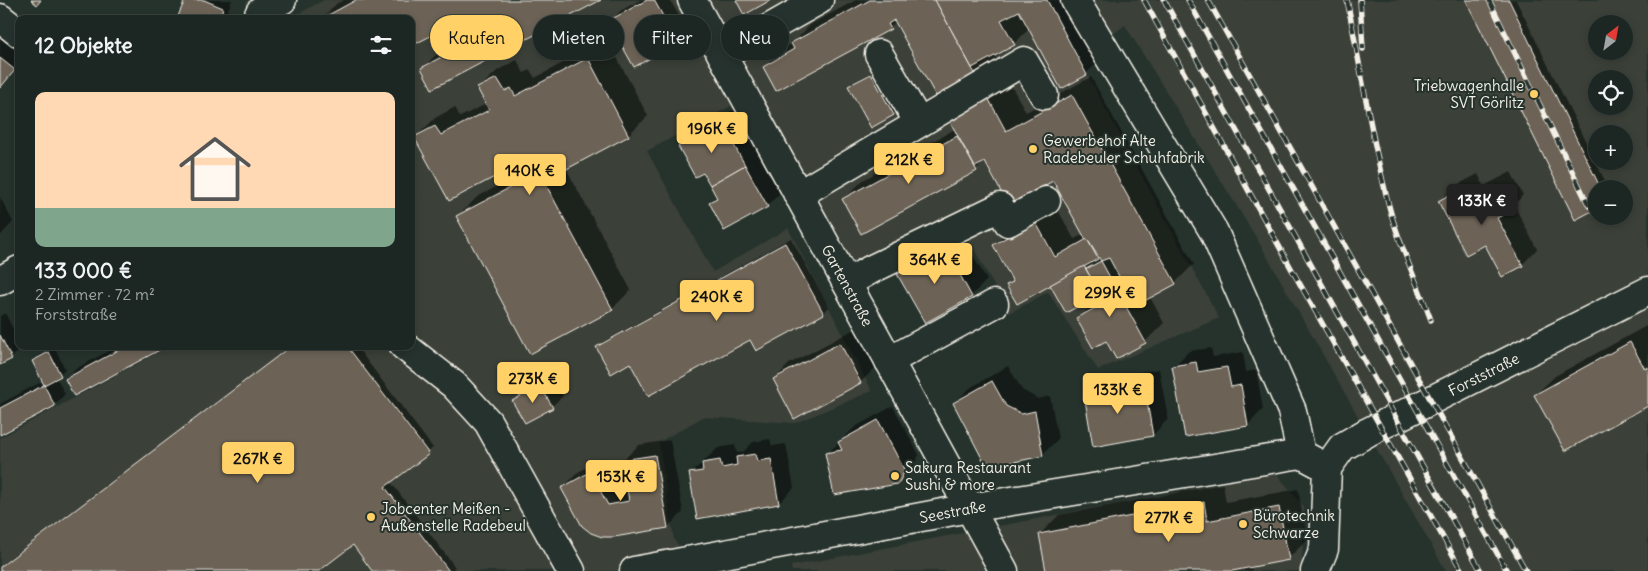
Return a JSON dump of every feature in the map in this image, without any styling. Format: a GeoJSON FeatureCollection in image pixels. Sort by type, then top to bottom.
{"type":"FeatureCollection","features":[{"type":"Feature","properties":{"kind":"street","name":"Gartenstraße"},"geometry":{"type":"LineString","coordinates":[[692,0],[721,53]]}},
{"type":"Feature","properties":{"kind":"street"},"geometry":{"type":"LineString","coordinates":[[789,17],[818,0]]}},
{"type":"Feature","properties":{"kind":"street"},"geometry":{"type":"LineString","coordinates":[[1075,0],[1214,232],[1292,411],[1302,454],[1327,468],[1324,549],[1315,571]]}},
{"type":"Feature","properties":{"kind":"street"},"geometry":{"type":"LineString","coordinates":[[0,18],[15,30]]}},
{"type":"Feature","properties":{"kind":"street"},"geometry":{"type":"LineString","coordinates":[[879,54],[919,124]]}},
{"type":"Feature","properties":{"kind":"street","name":"Gartenstraße"},"geometry":{"type":"LineString","coordinates":[[725,60],[1004,571]]}},
{"type":"Feature","properties":{"kind":"street"},"geometry":{"type":"LineString","coordinates":[[798,195],[1024,61],[1044,95]]}},
{"type":"Feature","properties":{"kind":"street"},"geometry":{"type":"LineString","coordinates":[[847,283],[1000,207],[1008,222],[1046,201]]}},
{"type":"Feature","properties":{"kind":"street"},"geometry":{"type":"LineString","coordinates":[[0,281],[15,272]]}},
{"type":"Feature","properties":{"kind":"street","name":"Forststraße"},"geometry":{"type":"LineString","coordinates":[[1327,468],[1342,448],[1368,432],[1648,291]]}},
{"type":"Feature","properties":{"kind":"street"},"geometry":{"type":"LineString","coordinates":[[889,361],[994,304]]}},
{"type":"Feature","properties":{"kind":"street"},"geometry":{"type":"LineString","coordinates":[[409,350],[454,386],[488,422],[571,571]]}},
{"type":"Feature","properties":{"kind":"street","name":"Seestraße"},"geometry":{"type":"LineString","coordinates":[[634,571],[969,508],[1302,454]]}},
{"type":"Feature","properties":{"kind":"shaded area"},"geometry":{"type":"Polygon","coordinates":[[[324,0],[1047,0],[1219,318],[1098,370],[1048,292],[1009,313],[956,216],[855,276],[750,96],[647,151],[713,272],[788,228],[872,391],[795,423],[703,417],[659,442],[674,540],[702,571],[0,571],[0,438],[163,350],[415,350],[415,15],[296,15],[324,0]]]}},
{"type":"Feature","properties":{"kind":"shaded area"},"geometry":{"type":"Polygon","coordinates":[[[1081,0],[1648,0],[1648,571],[1446,571],[1257,239],[1125,25],[1108,38],[1081,0]]]}},
{"type":"Feature","properties":{"kind":"shaded area"},"geometry":{"type":"Polygon","coordinates":[[[1276,473],[1304,507],[1302,566],[1300,571],[792,571],[791,566],[1276,473]]]}},
{"type":"Feature","properties":{"kind":"building"},"geometry":{"type":"Polygon","coordinates":[[[31,0],[41,0],[37,5],[31,0]]]}},
{"type":"Feature","properties":{"kind":"building"},"geometry":{"type":"Polygon","coordinates":[[[185,0],[204,0],[223,8],[220,15],[178,15],[185,0]]]}},
{"type":"Feature","properties":{"kind":"building"},"geometry":{"type":"Polygon","coordinates":[[[356,0],[601,0],[573,15],[533,15],[533,36],[523,41],[523,15],[430,15],[430,36],[415,44],[415,15],[328,15],[356,0]]]}},
{"type":"Feature","properties":{"kind":"building"},"geometry":{"type":"Polygon","coordinates":[[[647,0],[654,0],[662,15],[634,15],[634,60],[647,60],[634,67],[624,49],[624,15],[619,15],[647,0]]]}},
{"type":"Feature","properties":{"kind":"building"},"geometry":{"type":"Polygon","coordinates":[[[736,0],[771,0],[744,15],[736,0]]]}},
{"type":"Feature","properties":{"kind":"building","name":"Gewerbehof Alte Radebeuler Schuhfabrik"},"geometry":{"type":"Polygon","coordinates":[[[870,0],[935,0],[1006,131],[1072,95],[1176,284],[1135,306],[1109,258],[1101,261],[1086,240],[1053,181],[1008,205],[985,162],[975,167],[894,20],[888,24],[891,29],[776,91],[763,67],[775,60],[789,60],[789,52],[794,49],[791,43],[870,0]]]}},
{"type":"Feature","properties":{"kind":"building"},"geometry":{"type":"Polygon","coordinates":[[[935,0],[1047,0],[1087,75],[1061,89],[1019,11],[1001,20],[1015,45],[972,68],[935,0]]]}},
{"type":"Feature","properties":{"kind":"building","name":"Triebwagenhalle SVT Görlitz"},"geometry":{"type":"Polygon","coordinates":[[[1466,0],[1509,0],[1588,162],[1588,170],[1592,170],[1597,180],[1588,180],[1588,213],[1575,220],[1466,0]]]}},
{"type":"Feature","properties":{"kind":"building"},"geometry":{"type":"Polygon","coordinates":[[[0,58],[15,70],[0,88],[0,58]]]}},
{"type":"Feature","properties":{"kind":"building"},"geometry":{"type":"Polygon","coordinates":[[[436,60],[487,60],[432,89],[421,68],[436,60]]]}},
{"type":"Feature","properties":{"kind":"building"},"geometry":{"type":"Polygon","coordinates":[[[584,60],[589,60],[629,136],[544,181],[613,310],[530,354],[456,216],[511,187],[504,172],[449,201],[415,139],[415,136],[435,126],[441,135],[489,110],[477,88],[497,78],[505,91],[511,88],[515,96],[584,60]]]}},
{"type":"Feature","properties":{"kind":"building"},"geometry":{"type":"Polygon","coordinates":[[[871,74],[894,115],[871,128],[848,86],[871,74]]]}},
{"type":"Feature","properties":{"kind":"building"},"geometry":{"type":"Polygon","coordinates":[[[721,122],[745,165],[710,185],[703,173],[695,177],[678,146],[721,122]]]}},
{"type":"Feature","properties":{"kind":"building"},"geometry":{"type":"Polygon","coordinates":[[[957,136],[977,171],[861,234],[842,199],[957,136]]]}},
{"type":"Feature","properties":{"kind":"building"},"geometry":{"type":"Polygon","coordinates":[[[745,165],[768,207],[724,231],[709,202],[717,198],[710,185],[745,165]]]}},
{"type":"Feature","properties":{"kind":"building"},"geometry":{"type":"Polygon","coordinates":[[[1495,186],[1509,212],[1497,218],[1523,266],[1502,277],[1485,245],[1466,255],[1438,201],[1462,188],[1468,200],[1495,186]]]}},
{"type":"Feature","properties":{"kind":"building"},"geometry":{"type":"Polygon","coordinates":[[[1035,221],[1055,257],[1087,239],[1098,259],[1017,304],[1006,285],[1013,282],[993,245],[1035,221]]]}},
{"type":"Feature","properties":{"kind":"building"},"geometry":{"type":"Polygon","coordinates":[[[785,243],[824,314],[756,351],[750,340],[648,396],[630,363],[611,374],[596,347],[785,243]]]}},
{"type":"Feature","properties":{"kind":"building"},"geometry":{"type":"Polygon","coordinates":[[[945,247],[972,297],[925,323],[897,274],[945,247]]]}},
{"type":"Feature","properties":{"kind":"building"},"geometry":{"type":"Polygon","coordinates":[[[1101,261],[1146,343],[1116,359],[1106,341],[1093,348],[1076,318],[1101,305],[1097,298],[1101,296],[1086,269],[1101,261]]]}},
{"type":"Feature","properties":{"kind":"building"},"geometry":{"type":"Polygon","coordinates":[[[1084,266],[1100,294],[1066,313],[1050,285],[1084,266]]]}},
{"type":"Feature","properties":{"kind":"building"},"geometry":{"type":"Polygon","coordinates":[[[0,335],[12,359],[0,365],[0,335]]]}},
{"type":"Feature","properties":{"kind":"building"},"geometry":{"type":"Polygon","coordinates":[[[1630,342],[1645,369],[1648,367],[1648,406],[1565,451],[1534,395],[1630,342]]]}},
{"type":"Feature","properties":{"kind":"building"},"geometry":{"type":"Polygon","coordinates":[[[840,343],[861,383],[794,419],[773,379],[840,343]]]}},
{"type":"Feature","properties":{"kind":"building"},"geometry":{"type":"Polygon","coordinates":[[[119,350],[160,350],[74,396],[65,379],[119,350]]]}},
{"type":"Feature","properties":{"kind":"building"},"geometry":{"type":"Polygon","coordinates":[[[286,350],[350,350],[429,454],[385,487],[449,571],[372,571],[353,545],[319,571],[0,571],[0,567],[286,350]]]}},
{"type":"Feature","properties":{"kind":"building"},"geometry":{"type":"Polygon","coordinates":[[[49,352],[61,376],[44,385],[32,361],[49,352]]]}},
{"type":"Feature","properties":{"kind":"building"},"geometry":{"type":"Polygon","coordinates":[[[1196,362],[1198,372],[1227,367],[1231,387],[1241,385],[1248,426],[1185,437],[1172,366],[1196,362]]]}},
{"type":"Feature","properties":{"kind":"building"},"geometry":{"type":"Polygon","coordinates":[[[992,381],[1006,406],[1022,414],[1035,411],[1043,456],[994,466],[983,460],[953,403],[992,381]]]}},
{"type":"Feature","properties":{"kind":"building"},"geometry":{"type":"Polygon","coordinates":[[[1144,384],[1153,436],[1093,447],[1084,394],[1144,384]]]}},
{"type":"Feature","properties":{"kind":"building"},"geometry":{"type":"Polygon","coordinates":[[[44,385],[55,406],[0,435],[0,408],[44,385]]]}},
{"type":"Feature","properties":{"kind":"building"},"geometry":{"type":"Polygon","coordinates":[[[540,385],[553,408],[525,423],[512,401],[540,385]]]}},
{"type":"Feature","properties":{"kind":"building"},"geometry":{"type":"Polygon","coordinates":[[[878,420],[905,471],[898,484],[834,495],[825,453],[842,450],[838,442],[878,420]]]}},
{"type":"Feature","properties":{"kind":"building"},"geometry":{"type":"Polygon","coordinates":[[[755,454],[757,461],[771,459],[779,504],[697,519],[689,473],[703,471],[702,463],[720,460],[722,468],[737,465],[736,457],[755,454]]]}},
{"type":"Feature","properties":{"kind":"building"},"geometry":{"type":"Polygon","coordinates":[[[655,455],[668,528],[614,537],[602,537],[591,533],[582,526],[561,488],[590,472],[608,505],[629,501],[622,460],[655,455]]]}},
{"type":"Feature","properties":{"kind":"building"},"geometry":{"type":"Polygon","coordinates":[[[1204,502],[1207,521],[1279,507],[1289,560],[1232,571],[1046,571],[1039,534],[1204,502]]]}},
{"type":"Feature","properties":{"kind":"railway"},"geometry":{"type":"LineString","coordinates":[[1144,0],[1296,277],[1462,571]]}},
{"type":"Feature","properties":{"kind":"railway"},"geometry":{"type":"LineString","coordinates":[[1164,0],[1481,571]]}},
{"type":"Feature","properties":{"kind":"railway"},"geometry":{"type":"LineString","coordinates":[[1188,0],[1507,571]]}},
{"type":"Feature","properties":{"kind":"railway"},"geometry":{"type":"LineString","coordinates":[[1208,0],[1526,571]]}},
{"type":"Feature","properties":{"kind":"railway"},"geometry":{"type":"LineString","coordinates":[[1347,0],[1371,129],[1389,206],[1403,249],[1431,320]]}},
{"type":"Feature","properties":{"kind":"railway"},"geometry":{"type":"LineString","coordinates":[[1360,0],[1363,49]]}},
{"type":"Feature","properties":{"kind":"railway"},"geometry":{"type":"LineString","coordinates":[[1489,0],[1588,204]]}},
{"type":"Feature","properties":{"kind":"place","name":"Triebwagenhalle SVT Görlitz"},"geometry":{"type":"Point","coordinates":[1534,94]}},
{"type":"Feature","properties":{"kind":"place","name":"Gewerbehof Alte Radebeuler Schuhfabrik"},"geometry":{"type":"Point","coordinates":[1033,149]}},
{"type":"Feature","properties":{"kind":"place","name":"Sakura Restaurant Sushi & more"},"geometry":{"type":"Point","coordinates":[895,476]}},
{"type":"Feature","properties":{"kind":"place","name":"Jobcenter Meißen - Außenstelle Radebeul"},"geometry":{"type":"Point","coordinates":[371,517]}},
{"type":"Feature","properties":{"kind":"place","name":"Bürotechnik Schwarze"},"geometry":{"type":"Point","coordinates":[1243,524]}}]}
